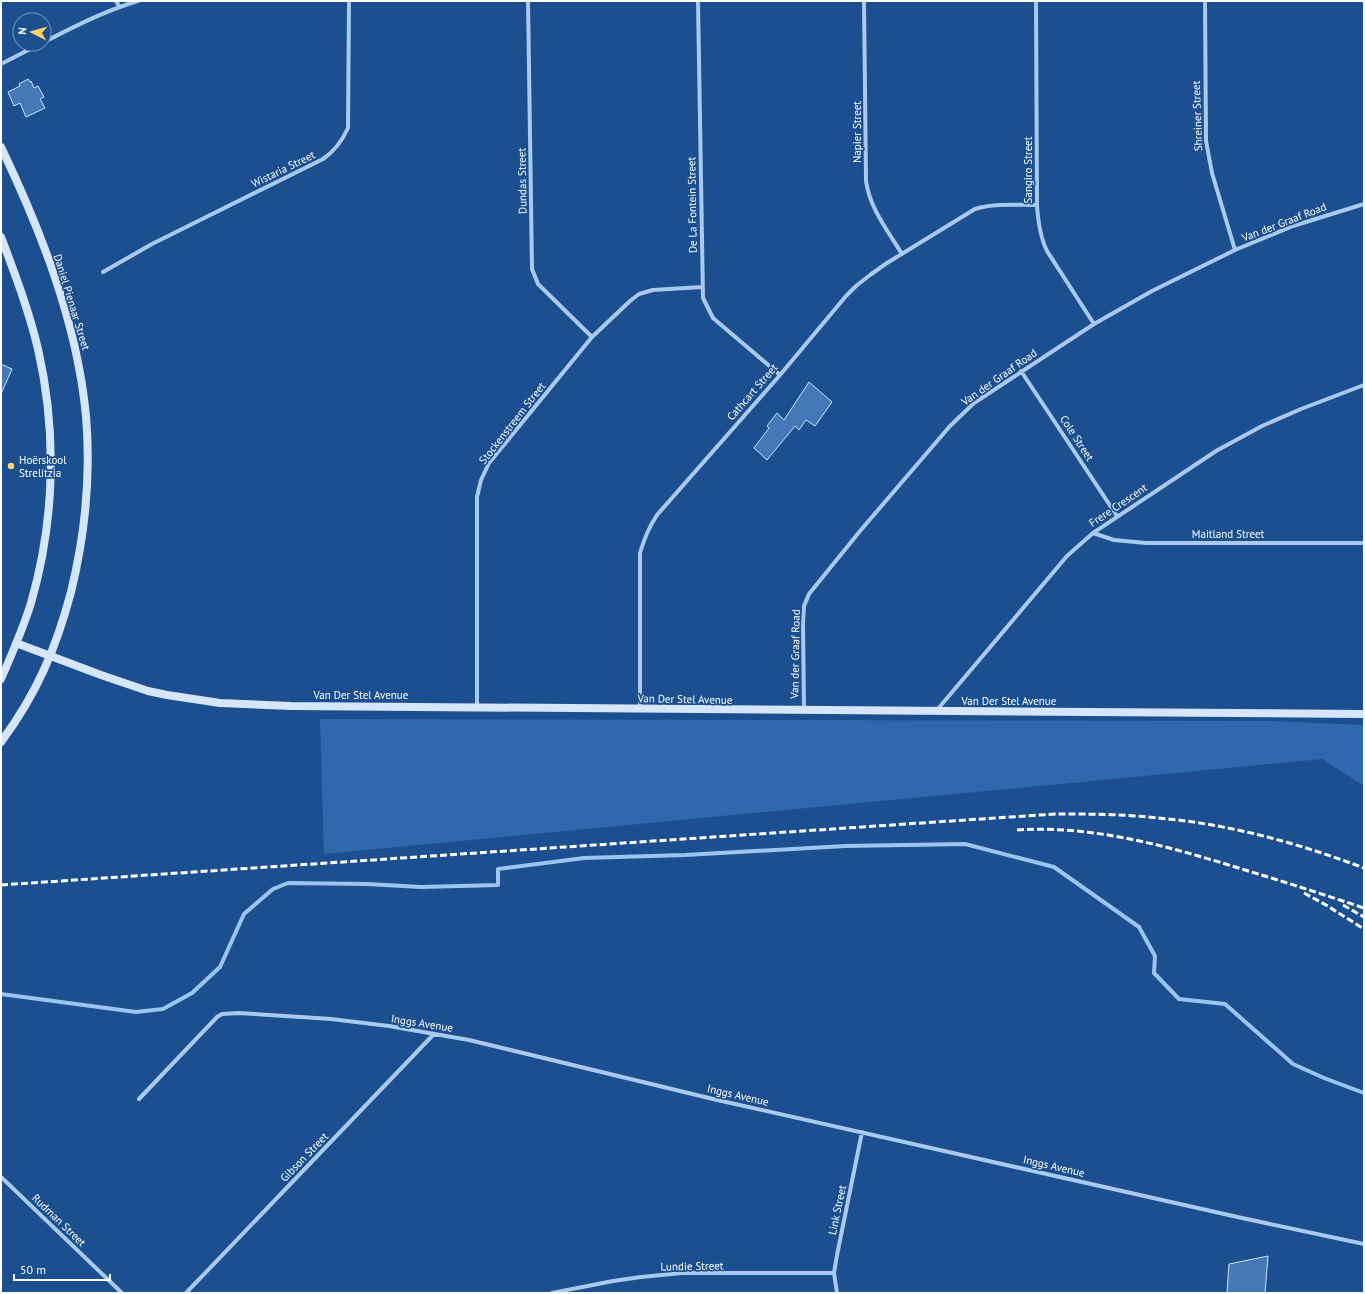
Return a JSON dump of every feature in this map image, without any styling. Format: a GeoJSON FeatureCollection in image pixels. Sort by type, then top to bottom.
{"type":"FeatureCollection","features":[{"type":"Feature","properties":{"kind":"street"},"geometry":{"type":"LineString","coordinates":[[116,1],[119,6]]}},
{"type":"Feature","properties":{"kind":"street"},"geometry":{"type":"LineString","coordinates":[[52,38],[95,16],[119,6],[138,1]]}},
{"type":"Feature","properties":{"kind":"street","name":"Wistaria Street"},"geometry":{"type":"LineString","coordinates":[[103,272],[152,244],[323,159],[336,148],[348,128],[349,1]]}},
{"type":"Feature","properties":{"kind":"street","name":"Dundas Street"},"geometry":{"type":"LineString","coordinates":[[528,1],[532,270],[538,284],[592,337]]}},
{"type":"Feature","properties":{"kind":"street","name":"De La Fontein Street"},"geometry":{"type":"LineString","coordinates":[[698,1],[703,298],[713,318],[780,375]]}},
{"type":"Feature","properties":{"kind":"street","name":"Napier Street"},"geometry":{"type":"LineString","coordinates":[[864,1],[867,186],[869,198],[875,210],[902,254]]}},
{"type":"Feature","properties":{"kind":"street","name":"Sangiro Street"},"geometry":{"type":"LineString","coordinates":[[1036,1],[1037,205],[1039,225],[1043,244],[1094,324]]}},
{"type":"Feature","properties":{"kind":"street","name":"Shreiner Street"},"geometry":{"type":"LineString","coordinates":[[1205,1],[1206,141],[1212,173],[1235,250]]}},
{"type":"Feature","properties":{"kind":"street"},"geometry":{"type":"LineString","coordinates":[[1,64],[24,52]]}},
{"type":"Feature","properties":{"kind":"street","name":"Daniel Pienaar Street"},"geometry":{"type":"LineString","coordinates":[[1,147],[24,195],[66,314],[76,353],[86,416],[88,464],[84,528],[68,605],[51,656],[36,688],[19,719],[1,742]]}},
{"type":"Feature","properties":{"kind":"street","name":"Van der Graaf Road"},"geometry":{"type":"LineString","coordinates":[[804,711],[803,624],[804,606],[809,594],[950,426],[974,403],[1094,324],[1152,290],[1235,250],[1293,226],[1364,204]]}},
{"type":"Feature","properties":{"kind":"street","name":"Cathcart Street"},"geometry":{"type":"LineString","coordinates":[[640,709],[640,553],[643,540],[650,525],[657,515],[856,286],[902,254],[975,209],[995,205],[1037,205]]}},
{"type":"Feature","properties":{"kind":"street"},"geometry":{"type":"LineString","coordinates":[[1,237],[30,320],[38,348],[44,378],[50,436],[50,493],[45,542],[30,604],[1,679]]}},
{"type":"Feature","properties":{"kind":"street","name":"Stockenstreem Street"},"geometry":{"type":"LineString","coordinates":[[477,707],[477,497],[481,480],[488,463],[592,337],[630,301],[639,294],[653,290],[702,287]]}},
{"type":"Feature","properties":{"kind":"street","name":"Cole Street"},"geometry":{"type":"LineString","coordinates":[[1021,371],[1117,516]]}},
{"type":"Feature","properties":{"kind":"street","name":"Frere Crescent"},"geometry":{"type":"LineString","coordinates":[[936,712],[1067,556],[1092,533],[1216,451],[1255,430],[1301,409],[1364,385]]}},
{"type":"Feature","properties":{"kind":"street","name":"Maitland Street"},"geometry":{"type":"LineString","coordinates":[[1092,533],[1114,540],[1146,543],[1364,543]]}},
{"type":"Feature","properties":{"kind":"street","name":"Van Der Stel Avenue"},"geometry":{"type":"LineString","coordinates":[[16,643],[148,691],[220,704],[804,711],[1364,714]]}},
{"type":"Feature","properties":{"kind":"street","name":"Inggs Avenue"},"geometry":{"type":"LineString","coordinates":[[139,1099],[175,1062],[211,1021],[222,1014],[239,1013],[331,1019],[389,1026],[469,1040],[713,1099],[1364,1244]]}},
{"type":"Feature","properties":{"kind":"street","name":"Gibson Street"},"geometry":{"type":"LineString","coordinates":[[186,1293],[434,1034]]}},
{"type":"Feature","properties":{"kind":"street","name":"Link Street"},"geometry":{"type":"LineString","coordinates":[[838,1293],[834,1274],[862,1132]]}},
{"type":"Feature","properties":{"kind":"street","name":"Rudman Street"},"geometry":{"type":"LineString","coordinates":[[1,1177],[122,1293]]}},
{"type":"Feature","properties":{"kind":"street","name":"Lundie Street"},"geometry":{"type":"LineString","coordinates":[[552,1293],[613,1281],[682,1273],[834,1274]]}},
{"type":"Feature","properties":{"kind":"shaded area"},"geometry":{"type":"Polygon","coordinates":[[[320,719],[1269,721],[1364,725],[1364,786],[1322,759],[324,854],[320,719]]]}},
{"type":"Feature","properties":{"kind":"building"},"geometry":{"type":"Polygon","coordinates":[[[28,79],[30,82],[31,81],[34,88],[38,86],[44,97],[40,99],[45,108],[26,117],[20,103],[14,106],[8,92],[20,86],[19,84],[28,79]]]}},
{"type":"Feature","properties":{"kind":"building"},"geometry":{"type":"Polygon","coordinates":[[[1,364],[12,369],[1,394],[1,364]]]}},
{"type":"Feature","properties":{"kind":"building"},"geometry":{"type":"Polygon","coordinates":[[[809,382],[832,402],[815,426],[806,420],[799,430],[795,426],[767,460],[754,448],[769,428],[767,426],[777,413],[784,420],[809,382]]]}},
{"type":"Feature","properties":{"kind":"building"},"geometry":{"type":"Polygon","coordinates":[[[1268,1256],[1265,1293],[1227,1293],[1229,1264],[1268,1256]]]}},
{"type":"Feature","properties":{"kind":"waterway"},"geometry":{"type":"LineString","coordinates":[[1,994],[136,1012],[163,1009],[192,993],[220,967],[244,914],[273,889],[288,883],[367,884],[421,887],[498,885],[498,869],[584,858],[685,855],[845,846],[965,844],[1054,867],[1139,927],[1155,956],[1154,973],[1179,999],[1225,1004],[1293,1064],[1324,1078],[1364,1093]]}},
{"type":"Feature","properties":{"kind":"railway"},"geometry":{"type":"LineString","coordinates":[[1,885],[1055,814],[1132,816],[1211,825],[1263,836],[1314,850],[1364,868]]}},
{"type":"Feature","properties":{"kind":"railway"},"geometry":{"type":"LineString","coordinates":[[1017,830],[1046,829],[1104,834],[1161,846],[1217,861],[1364,908]]}},
{"type":"Feature","properties":{"kind":"railway"},"geometry":{"type":"LineString","coordinates":[[1304,893],[1364,929]]}},
{"type":"Feature","properties":{"kind":"railway"},"geometry":{"type":"LineString","coordinates":[[1343,905],[1364,917]]}},
{"type":"Feature","properties":{"kind":"place","name":"Hoërskool Strelitzia"},"geometry":{"type":"Point","coordinates":[11,466]}}]}
